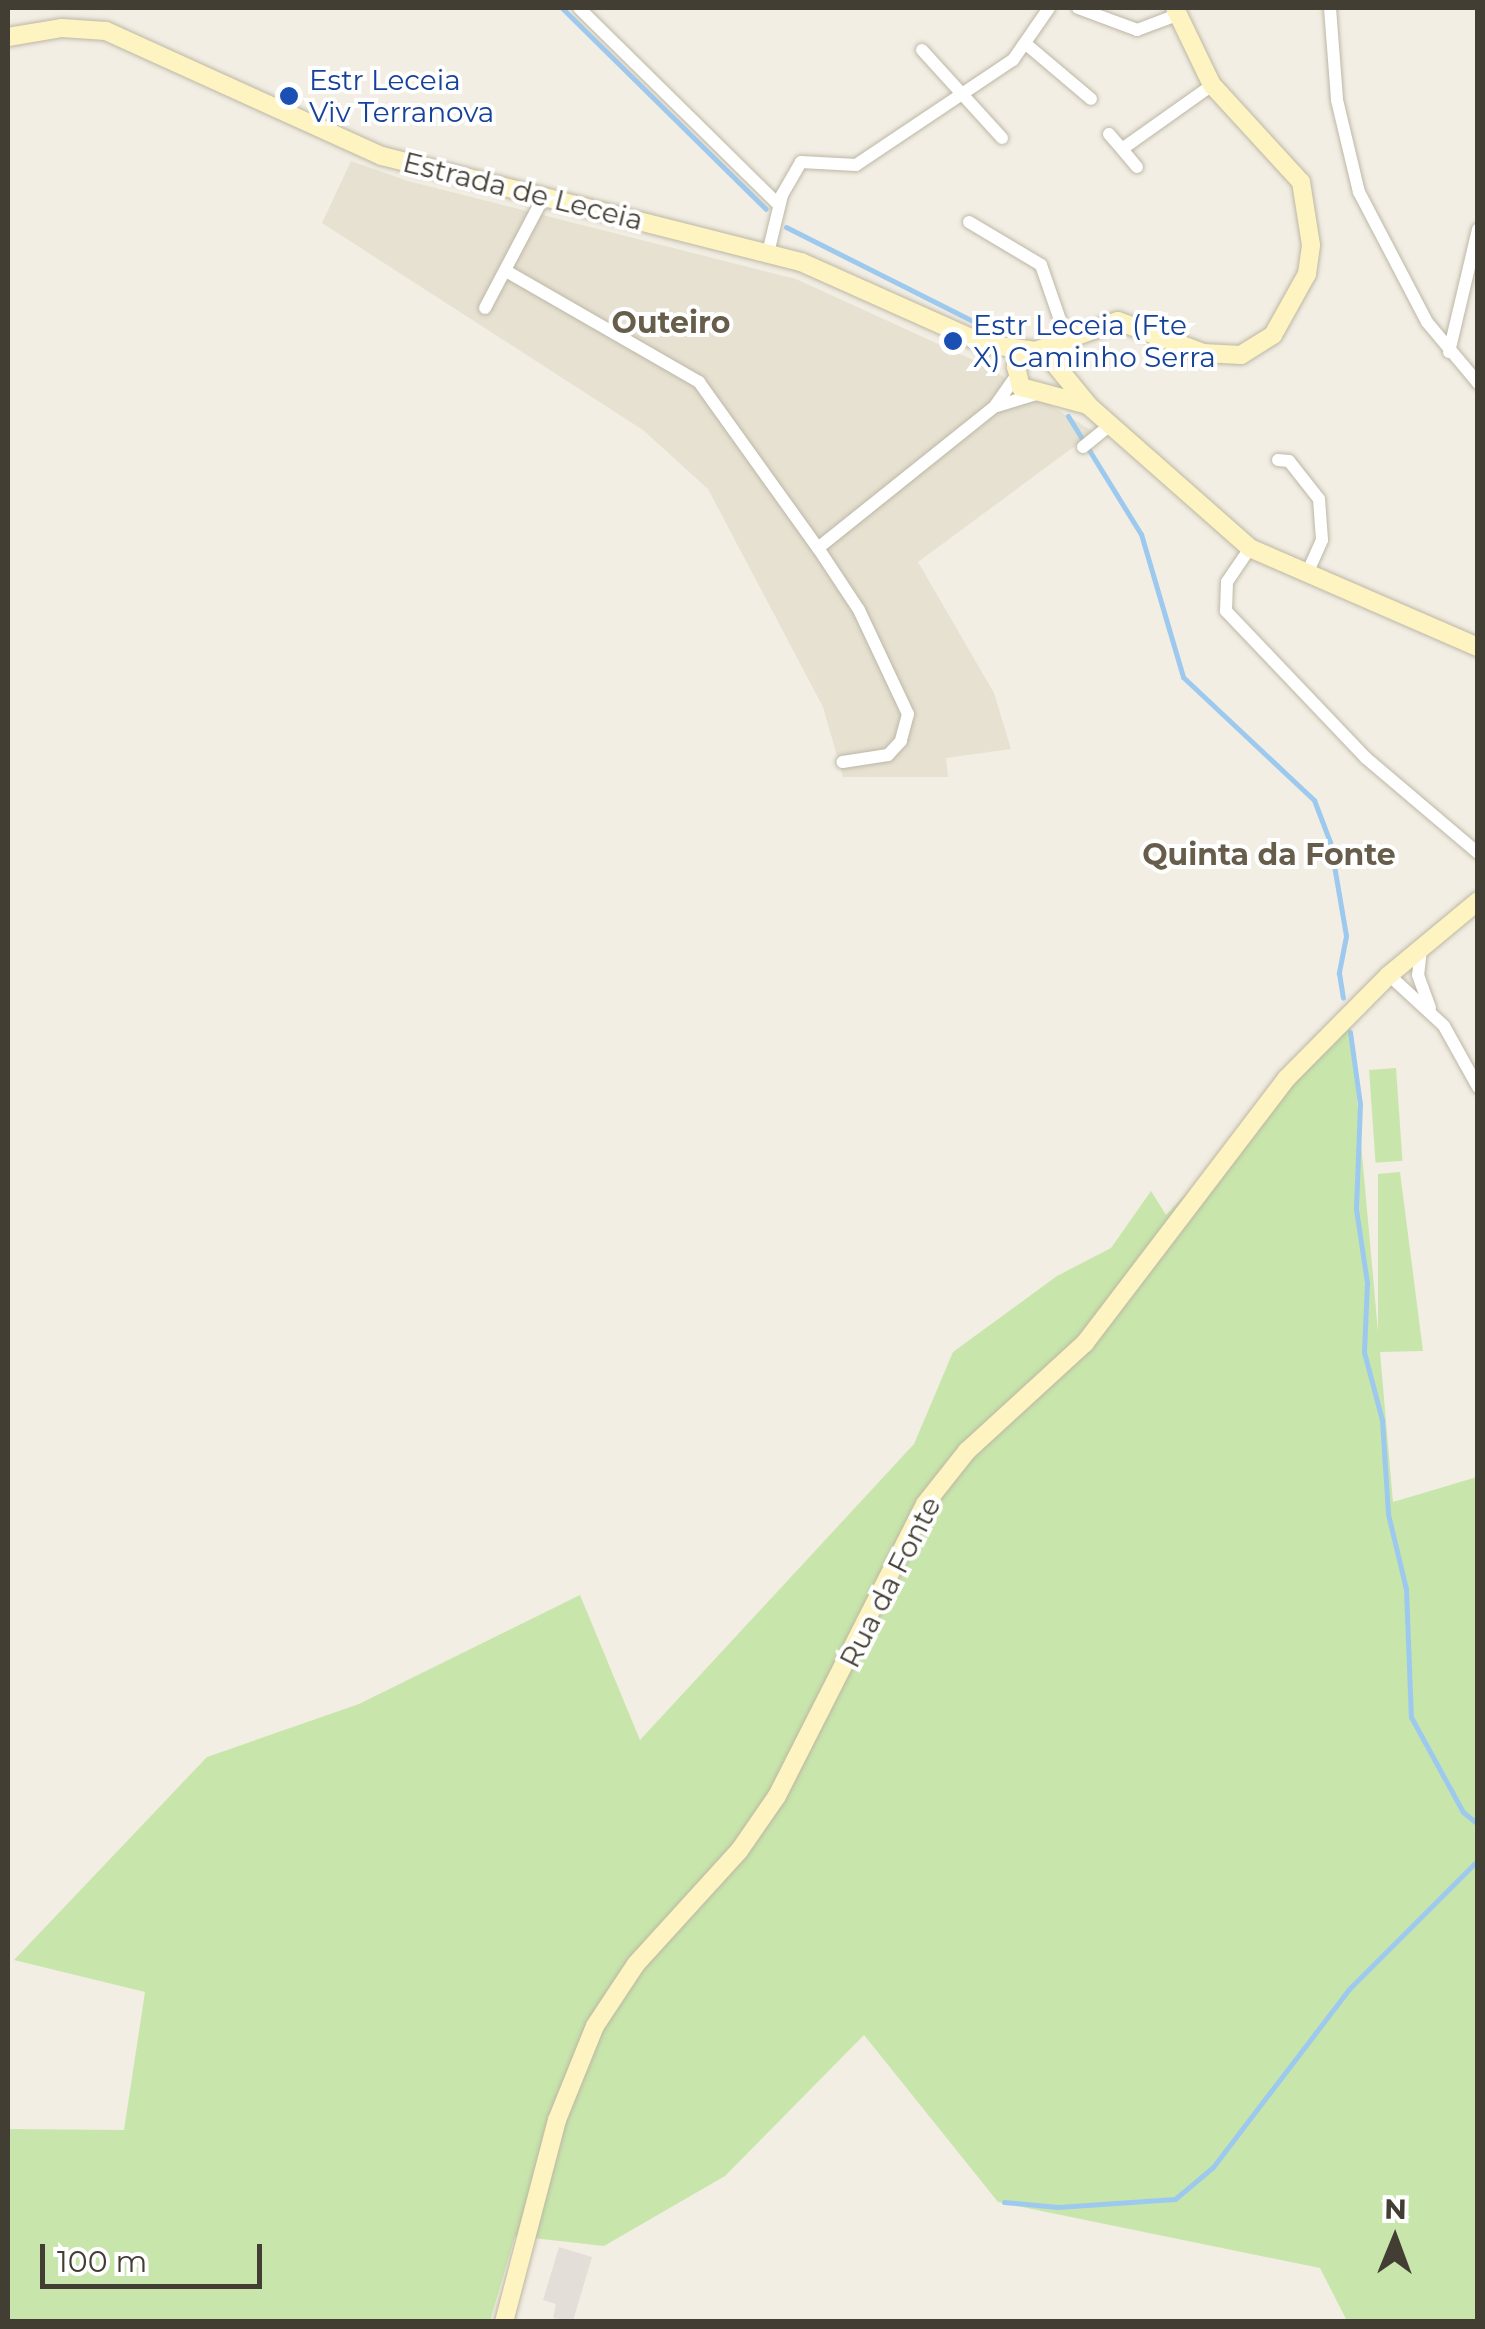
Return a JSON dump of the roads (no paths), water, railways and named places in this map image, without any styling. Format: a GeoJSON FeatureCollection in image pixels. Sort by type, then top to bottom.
{"type":"FeatureCollection","features":[{"type":"Feature","properties":{"kind":"street"},"geometry":{"type":"LineString","coordinates":[[579,8],[779,206]]}},
{"type":"Feature","properties":{"kind":"street"},"geometry":{"type":"LineString","coordinates":[[768,253],[779,206],[800,162],[856,165],[963,93],[1026,44],[1049,8]]}},
{"type":"Feature","properties":{"kind":"street"},"geometry":{"type":"LineString","coordinates":[[818,548],[995,406],[1034,351],[1067,342],[1086,330],[1130,321],[1202,352],[1229,357],[1253,352],[1281,325],[1310,259],[1305,193],[1286,160],[1212,86],[1176,11],[1137,30],[1078,8]]}},
{"type":"Feature","properties":{"kind":"street"},"geometry":{"type":"LineString","coordinates":[[1330,8],[1337,100],[1360,192],[1395,270],[1450,352],[1478,383]]}},
{"type":"Feature","properties":{"kind":"street","name":"Estrada de Leceia"},"geometry":{"type":"LineString","coordinates":[[8,37],[62,28],[106,31],[382,156],[768,253],[857,282],[984,344],[1034,351]]}},
{"type":"Feature","properties":{"kind":"street"},"geometry":{"type":"LineString","coordinates":[[1026,44],[1091,100]]}},
{"type":"Feature","properties":{"kind":"street"},"geometry":{"type":"LineString","coordinates":[[922,50],[1002,138]]}},
{"type":"Feature","properties":{"kind":"street"},"geometry":{"type":"LineString","coordinates":[[1122,149],[1212,86]]}},
{"type":"Feature","properties":{"kind":"street"},"geometry":{"type":"LineString","coordinates":[[1109,134],[1138,167]]}},
{"type":"Feature","properties":{"kind":"street"},"geometry":{"type":"LineString","coordinates":[[485,308],[544,196]]}},
{"type":"Feature","properties":{"kind":"street"},"geometry":{"type":"LineString","coordinates":[[969,222],[1041,265],[1067,342],[1056,383],[1039,394],[995,406]]}},
{"type":"Feature","properties":{"kind":"street"},"geometry":{"type":"LineString","coordinates":[[1450,352],[1478,229]]}},
{"type":"Feature","properties":{"kind":"street"},"geometry":{"type":"LineString","coordinates":[[506,270],[700,382],[818,548],[859,610],[908,714],[901,741],[888,755],[843,762]]}},
{"type":"Feature","properties":{"kind":"street","name":"Estrada de Leceia"},"geometry":{"type":"LineString","coordinates":[[984,344],[1039,394]]}},
{"type":"Feature","properties":{"kind":"street"},"geometry":{"type":"LineString","coordinates":[[1034,351],[1059,368],[1089,406],[1250,548],[1478,647]]}},
{"type":"Feature","properties":{"kind":"street"},"geometry":{"type":"LineString","coordinates":[[1039,394],[1089,406]]}},
{"type":"Feature","properties":{"kind":"street"},"geometry":{"type":"LineString","coordinates":[[1088,443],[1111,424]]}},
{"type":"Feature","properties":{"kind":"street"},"geometry":{"type":"LineString","coordinates":[[1278,460],[1289,461],[1319,499],[1322,540],[1307,574]]}},
{"type":"Feature","properties":{"kind":"street"},"geometry":{"type":"LineString","coordinates":[[1250,548],[1227,582],[1226,611],[1366,758],[1476,850]]}},
{"type":"Feature","properties":{"kind":"street","name":"Rua da Fonte"},"geometry":{"type":"LineString","coordinates":[[504,2322],[557,2120],[594,2026],[636,1964],[739,1852],[786,1782],[925,1504],[967,1451],[1086,1343],[1268,1101],[1389,975],[1478,901]]}},
{"type":"Feature","properties":{"kind":"street"},"geometry":{"type":"LineString","coordinates":[[1421,948],[1418,975],[1431,1010],[1478,1087]]}},
{"type":"Feature","properties":{"kind":"street"},"geometry":{"type":"LineString","coordinates":[[1389,975],[1431,1010]]}},
{"type":"Feature","properties":{"kind":"waterway"},"geometry":{"type":"LineString","coordinates":[[562,8],[766,209]]}},
{"type":"Feature","properties":{"kind":"waterway"},"geometry":{"type":"LineString","coordinates":[[786,227],[999,334]]}},
{"type":"Feature","properties":{"kind":"waterway"},"geometry":{"type":"LineString","coordinates":[[1068,416],[1141,534],[1183,677],[1314,800],[1330,842],[1346,936],[1339,973],[1343,998]]}},
{"type":"Feature","properties":{"kind":"waterway"},"geometry":{"type":"LineString","coordinates":[[1350,1032],[1360,1104],[1356,1209],[1367,1283],[1364,1352],[1382,1420],[1388,1514],[1406,1589],[1411,1717],[1463,1812],[1478,1824]]}},
{"type":"Feature","properties":{"kind":"waterway"},"geometry":{"type":"LineString","coordinates":[[1004,2202],[1058,2207],[1175,2199],[1213,2167],[1349,1989],[1478,1860]]}},
{"type":"Feature","properties":{"kind":"place","name":"Estr Leceia Viv Terranova"},"geometry":{"type":"Point","coordinates":[289,96]}},
{"type":"Feature","properties":{"kind":"place","name":"Estr Leceia (Fte X) Caminho Serra"},"geometry":{"type":"Point","coordinates":[953,341]}},
{"type":"Feature","properties":{"kind":"district","name":"Outeiro"},"geometry":{"type":"Point","coordinates":[671,323]}},
{"type":"Feature","properties":{"kind":"district","name":"Quinta da Fonte"},"geometry":{"type":"Point","coordinates":[1269,855]}}]}
